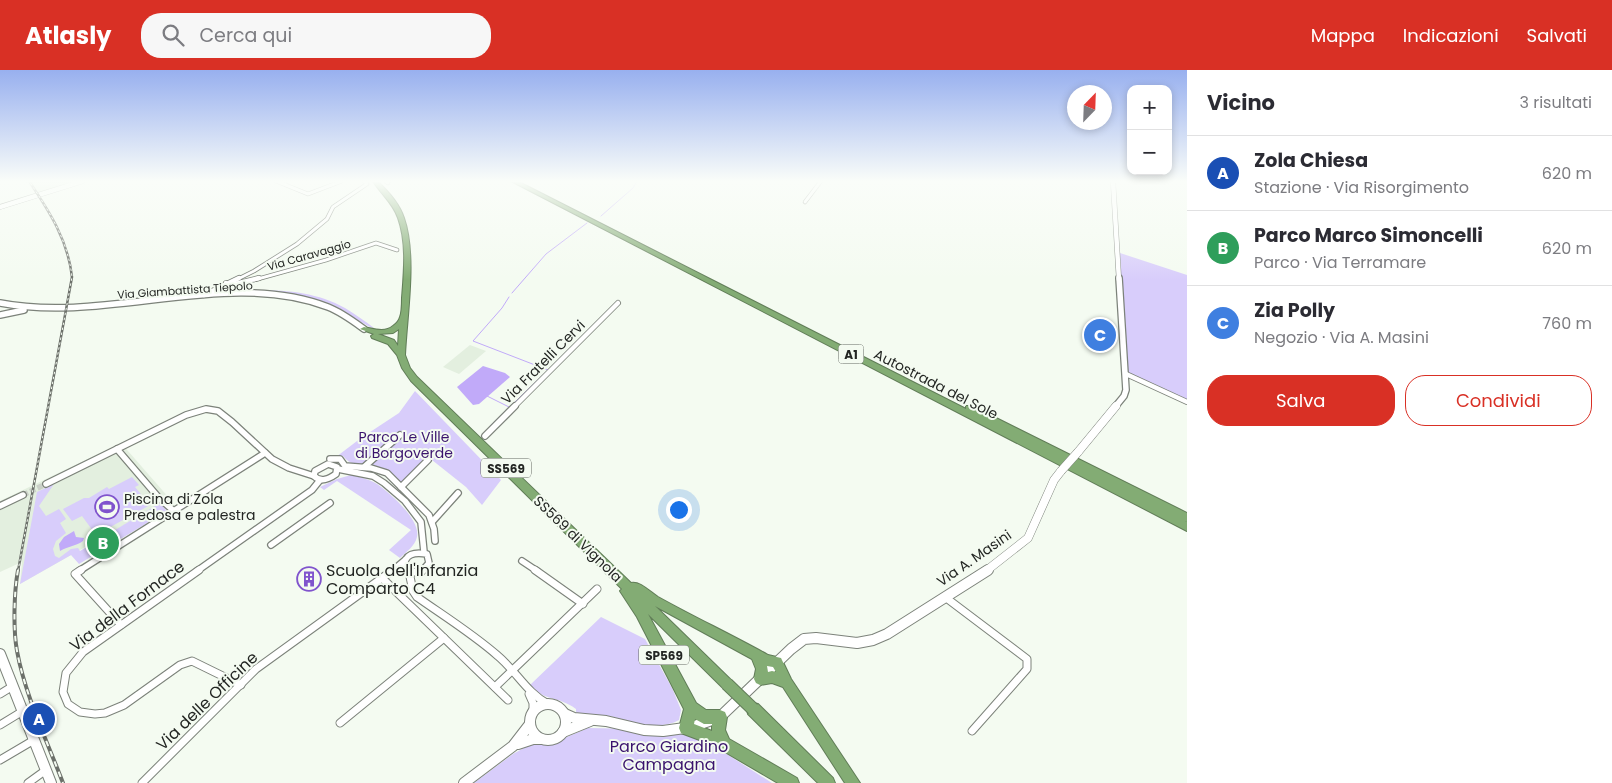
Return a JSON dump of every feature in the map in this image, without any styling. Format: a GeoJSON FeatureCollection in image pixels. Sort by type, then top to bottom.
{"type":"FeatureCollection","features":[{"type":"Feature","properties":{"kind":"highway","name":"SS569 di Vignola"},"geometry":{"type":"LineString","coordinates":[[399,214],[406,238],[402,355],[406,368],[414,379],[828,783]]}},
{"type":"Feature","properties":{"kind":"highway","name":"Autostrada del Sole"},"geometry":{"type":"LineString","coordinates":[[580,214],[1187,527]]}},
{"type":"Feature","properties":{"kind":"highway","name":"Autostrada del Sole"},"geometry":{"type":"LineString","coordinates":[[589,214],[1187,518]]}},
{"type":"Feature","properties":{"kind":"highway"},"geometry":{"type":"LineString","coordinates":[[364,330],[376,333],[388,332],[398,326],[404,316]]}},
{"type":"Feature","properties":{"kind":"highway","name":"SS569"},"geometry":{"type":"LineString","coordinates":[[364,330],[391,342],[402,355]]}},
{"type":"Feature","properties":{"kind":"highway"},"geometry":{"type":"LineString","coordinates":[[617,576],[654,600],[766,660],[777,662],[787,683],[853,783]]}},
{"type":"Feature","properties":{"kind":"highway","name":"SP569"},"geometry":{"type":"LineString","coordinates":[[617,576],[641,613],[691,708]]}},
{"type":"Feature","properties":{"kind":"highway"},"geometry":{"type":"LineString","coordinates":[[756,654],[762,669],[760,679],[772,677],[787,683]]}},
{"type":"Feature","properties":{"kind":"highway"},"geometry":{"type":"LineString","coordinates":[[724,744],[718,730],[720,717],[704,717],[691,708],[686,728],[724,744],[792,783]]}},
{"type":"Feature","properties":{"kind":"street","name":"Via Caravaggio"},"geometry":{"type":"LineString","coordinates":[[201,297],[226,283],[254,271],[297,244],[327,220],[330,214]]}},
{"type":"Feature","properties":{"kind":"street","name":"Via A. Masini"},"geometry":{"type":"LineString","coordinates":[[464,783],[513,746],[520,739],[539,707],[548,704],[558,706],[565,714],[577,718],[611,722],[643,730],[670,731],[705,723],[720,717],[791,648],[804,639],[816,638],[857,643],[873,640],[887,634],[1007,556],[1028,538],[1054,480],[1124,396],[1126,390],[1115,214]]}},
{"type":"Feature","properties":{"kind":"street","name":"Via Caravaggio"},"geometry":{"type":"LineString","coordinates":[[226,283],[230,286],[244,283],[376,244],[397,250]]}},
{"type":"Feature","properties":{"kind":"street","name":"Via Giambattista Tiepolo"},"geometry":{"type":"LineString","coordinates":[[2,304],[45,309],[253,294],[294,298],[329,308],[346,316],[364,330]]}},
{"type":"Feature","properties":{"kind":"street","name":"Via Fratelli Cervi"},"geometry":{"type":"LineString","coordinates":[[485,436],[618,303]]}},
{"type":"Feature","properties":{"kind":"street"},"geometry":{"type":"LineString","coordinates":[[0,313],[4,308],[2,304]]}},
{"type":"Feature","properties":{"kind":"street"},"geometry":{"type":"LineString","coordinates":[[0,313],[45,309]]}},
{"type":"Feature","properties":{"kind":"street"},"geometry":{"type":"LineString","coordinates":[[1126,374],[1187,402]]}},
{"type":"Feature","properties":{"kind":"street"},"geometry":{"type":"LineString","coordinates":[[46,484],[191,413],[208,409],[221,413],[265,453],[287,468],[317,478],[334,477],[353,472]]}},
{"type":"Feature","properties":{"kind":"street"},"geometry":{"type":"LineString","coordinates":[[364,467],[400,435]]}},
{"type":"Feature","properties":{"kind":"street"},"geometry":{"type":"LineString","coordinates":[[117,449],[159,498],[174,511]]}},
{"type":"Feature","properties":{"kind":"street"},"geometry":{"type":"LineString","coordinates":[[121,625],[75,574],[265,453]]}},
{"type":"Feature","properties":{"kind":"street"},"geometry":{"type":"LineString","coordinates":[[330,459],[340,459],[345,466],[364,467],[387,473],[429,515],[435,541]]}},
{"type":"Feature","properties":{"kind":"street"},"geometry":{"type":"LineString","coordinates":[[401,486],[428,460]]}},
{"type":"Feature","properties":{"kind":"street"},"geometry":{"type":"LineString","coordinates":[[302,473],[328,464],[334,465],[338,469],[378,478],[396,494],[419,518],[424,552],[430,560],[412,586]]}},
{"type":"Feature","properties":{"kind":"street"},"geometry":{"type":"LineString","coordinates":[[317,469],[317,478]]}},
{"type":"Feature","properties":{"kind":"street"},"geometry":{"type":"LineString","coordinates":[[334,477],[338,469]]}},
{"type":"Feature","properties":{"kind":"street","name":"Via della Fornace"},"geometry":{"type":"LineString","coordinates":[[241,685],[199,663],[187,661],[122,706],[107,712],[94,714],[81,712],[71,708],[63,696],[64,679],[68,670],[83,652],[312,490],[317,478]]}},
{"type":"Feature","properties":{"kind":"street"},"geometry":{"type":"LineString","coordinates":[[432,522],[458,493]]}},
{"type":"Feature","properties":{"kind":"street"},"geometry":{"type":"LineString","coordinates":[[0,506],[23,494]]}},
{"type":"Feature","properties":{"kind":"street"},"geometry":{"type":"LineString","coordinates":[[271,545],[330,503]]}},
{"type":"Feature","properties":{"kind":"street"},"geometry":{"type":"LineString","coordinates":[[423,536],[405,560],[417,597],[486,647],[513,670],[528,691],[533,703],[531,718],[534,733],[542,739]]}},
{"type":"Feature","properties":{"kind":"street"},"geometry":{"type":"LineString","coordinates":[[412,553],[424,552]]}},
{"type":"Feature","properties":{"kind":"street","name":"Via delle Officine"},"geometry":{"type":"LineString","coordinates":[[142,783],[256,670],[405,560]]}},
{"type":"Feature","properties":{"kind":"street"},"geometry":{"type":"LineString","coordinates":[[522,561],[583,604]]}},
{"type":"Feature","properties":{"kind":"street"},"geometry":{"type":"LineString","coordinates":[[407,570],[417,573],[424,570]]}},
{"type":"Feature","properties":{"kind":"street","name":"Via delle Officine"},"geometry":{"type":"LineString","coordinates":[[392,571],[407,570]]}},
{"type":"Feature","properties":{"kind":"street"},"geometry":{"type":"LineString","coordinates":[[382,578],[508,700]]}},
{"type":"Feature","properties":{"kind":"street"},"geometry":{"type":"LineString","coordinates":[[495,687],[597,589]]}},
{"type":"Feature","properties":{"kind":"street"},"geometry":{"type":"LineString","coordinates":[[945,597],[1026,659],[1028,664],[1027,669],[972,731]]}},
{"type":"Feature","properties":{"kind":"street"},"geometry":{"type":"LineString","coordinates":[[340,723],[444,638]]}},
{"type":"Feature","properties":{"kind":"street"},"geometry":{"type":"LineString","coordinates":[[0,654],[3,671],[13,686],[51,783]]}},
{"type":"Feature","properties":{"kind":"street"},"geometry":{"type":"LineString","coordinates":[[0,694],[13,686]]}},
{"type":"Feature","properties":{"kind":"street"},"geometry":{"type":"LineString","coordinates":[[528,691],[536,698],[548,704]]}},
{"type":"Feature","properties":{"kind":"street"},"geometry":{"type":"LineString","coordinates":[[0,725],[23,711]]}},
{"type":"Feature","properties":{"kind":"street"},"geometry":{"type":"LineString","coordinates":[[562,732],[566,723],[565,714]]}},
{"type":"Feature","properties":{"kind":"street","name":"Via A. Masini"},"geometry":{"type":"LineString","coordinates":[[513,746],[533,739],[554,739],[562,732],[592,721]]}},
{"type":"Feature","properties":{"kind":"street"},"geometry":{"type":"LineString","coordinates":[[0,760],[35,739]]}},
{"type":"Feature","properties":{"kind":"street"},"geometry":{"type":"LineString","coordinates":[[28,783],[46,770]]}},
{"type":"Feature","properties":{"kind":"shaded area"},"geometry":{"type":"Polygon","coordinates":[[[470,345],[486,351],[459,374],[443,367],[470,345]]]}},
{"type":"Feature","properties":{"kind":"shaded area"},"geometry":{"type":"Polygon","coordinates":[[[483,366],[505,373],[510,377],[479,404],[473,405],[457,387],[483,366]]]}},
{"type":"Feature","properties":{"kind":"shaded area"},"geometry":{"type":"Polygon","coordinates":[[[121,443],[170,499],[20,584],[22,562],[0,572],[0,501],[121,443]]]}},
{"type":"Feature","properties":{"kind":"shaded area"},"geometry":{"type":"Polygon","coordinates":[[[74,531],[76,537],[84,538],[83,541],[60,551],[59,544],[64,537],[74,531]]]}},
{"type":"Feature","properties":{"kind":"green space"},"geometry":{"type":"Polygon","coordinates":[[[1120,253],[1187,275],[1187,403],[1124,375],[1120,253]]]}},
{"type":"Feature","properties":{"kind":"green space"},"geometry":{"type":"Polygon","coordinates":[[[227,287],[224,290],[226,291],[272,290],[302,293],[317,297],[345,308],[374,328],[336,306],[316,299],[287,294],[212,291],[227,287]]]}},
{"type":"Feature","properties":{"kind":"green space","name":"Parco Le Ville di Borgoverde"},"geometry":{"type":"Polygon","coordinates":[[[415,391],[501,480],[482,505],[466,487],[432,460],[405,486],[391,474],[375,466],[354,464],[343,456],[336,457],[399,413],[415,391]]]}},
{"type":"Feature","properties":{"kind":"green space"},"geometry":{"type":"Polygon","coordinates":[[[351,475],[364,478],[383,488],[410,515],[417,530],[417,537],[410,549],[400,558],[389,550],[411,530],[337,481],[324,490],[320,487],[351,475]]]}},
{"type":"Feature","properties":{"kind":"green space","name":"Piscina di Zola Predosa e palestra"},"geometry":{"type":"Polygon","coordinates":[[[132,477],[139,485],[135,487],[150,505],[96,535],[82,516],[72,521],[63,509],[84,498],[89,498],[107,487],[109,489],[132,477]]]}},
{"type":"Feature","properties":{"kind":"green space"},"geometry":{"type":"Polygon","coordinates":[[[54,484],[39,506],[46,516],[59,509],[66,519],[60,523],[66,533],[56,541],[53,549],[55,556],[59,558],[71,549],[78,548],[80,551],[160,503],[167,511],[79,564],[71,555],[20,584],[37,492],[54,484]]]}},
{"type":"Feature","properties":{"kind":"green space"},"geometry":{"type":"Polygon","coordinates":[[[601,617],[645,639],[673,690],[681,710],[679,720],[662,725],[631,727],[623,721],[610,716],[592,716],[576,713],[576,709],[547,697],[530,685],[601,617]]]}},
{"type":"Feature","properties":{"kind":"green space","name":"Parco Giardino Campagna"},"geometry":{"type":"Polygon","coordinates":[[[683,726],[772,783],[474,783],[513,754],[533,743],[548,745],[588,728],[644,729],[683,726]]]}},
{"type":"Feature","properties":{"kind":"waterway"},"geometry":{"type":"LineString","coordinates":[[512,293],[546,254],[587,223]]}},
{"type":"Feature","properties":{"kind":"waterway"},"geometry":{"type":"LineString","coordinates":[[509,297],[502,308],[473,341],[548,370]]}},
{"type":"Feature","properties":{"kind":"waterway"},"geometry":{"type":"LineString","coordinates":[[490,426],[544,374]]}},
{"type":"Feature","properties":{"kind":"waterway"},"geometry":{"type":"LineString","coordinates":[[487,396],[509,407]]}},
{"type":"Feature","properties":{"kind":"tunnel"},"geometry":{"type":"LineString","coordinates":[[23,495],[46,484]]}},
{"type":"Feature","properties":{"kind":"railway"},"geometry":{"type":"LineString","coordinates":[[18,571],[72,277],[70,263],[62,238],[50,214]]}},
{"type":"Feature","properties":{"kind":"railway"},"geometry":{"type":"LineString","coordinates":[[18,570],[14,610],[17,651],[25,684],[63,783]]}},
{"type":"Feature","properties":{"kind":"place","name":"Zia Polly"},"geometry":{"type":"Point","coordinates":[1100,335]}},
{"type":"Feature","properties":{"kind":"place","name":"Piscina di Zola Predosa e palestra"},"geometry":{"type":"Point","coordinates":[107,507]}},
{"type":"Feature","properties":{"kind":"place","name":"Parco Marco Simoncelli"},"geometry":{"type":"Point","coordinates":[103,543]}},
{"type":"Feature","properties":{"kind":"place","name":"Scuola dell'Infanzia Comparto C4"},"geometry":{"type":"Point","coordinates":[309,579]}},
{"type":"Feature","properties":{"kind":"place","name":"Zola Chiesa"},"geometry":{"type":"Point","coordinates":[39,719]}}]}
